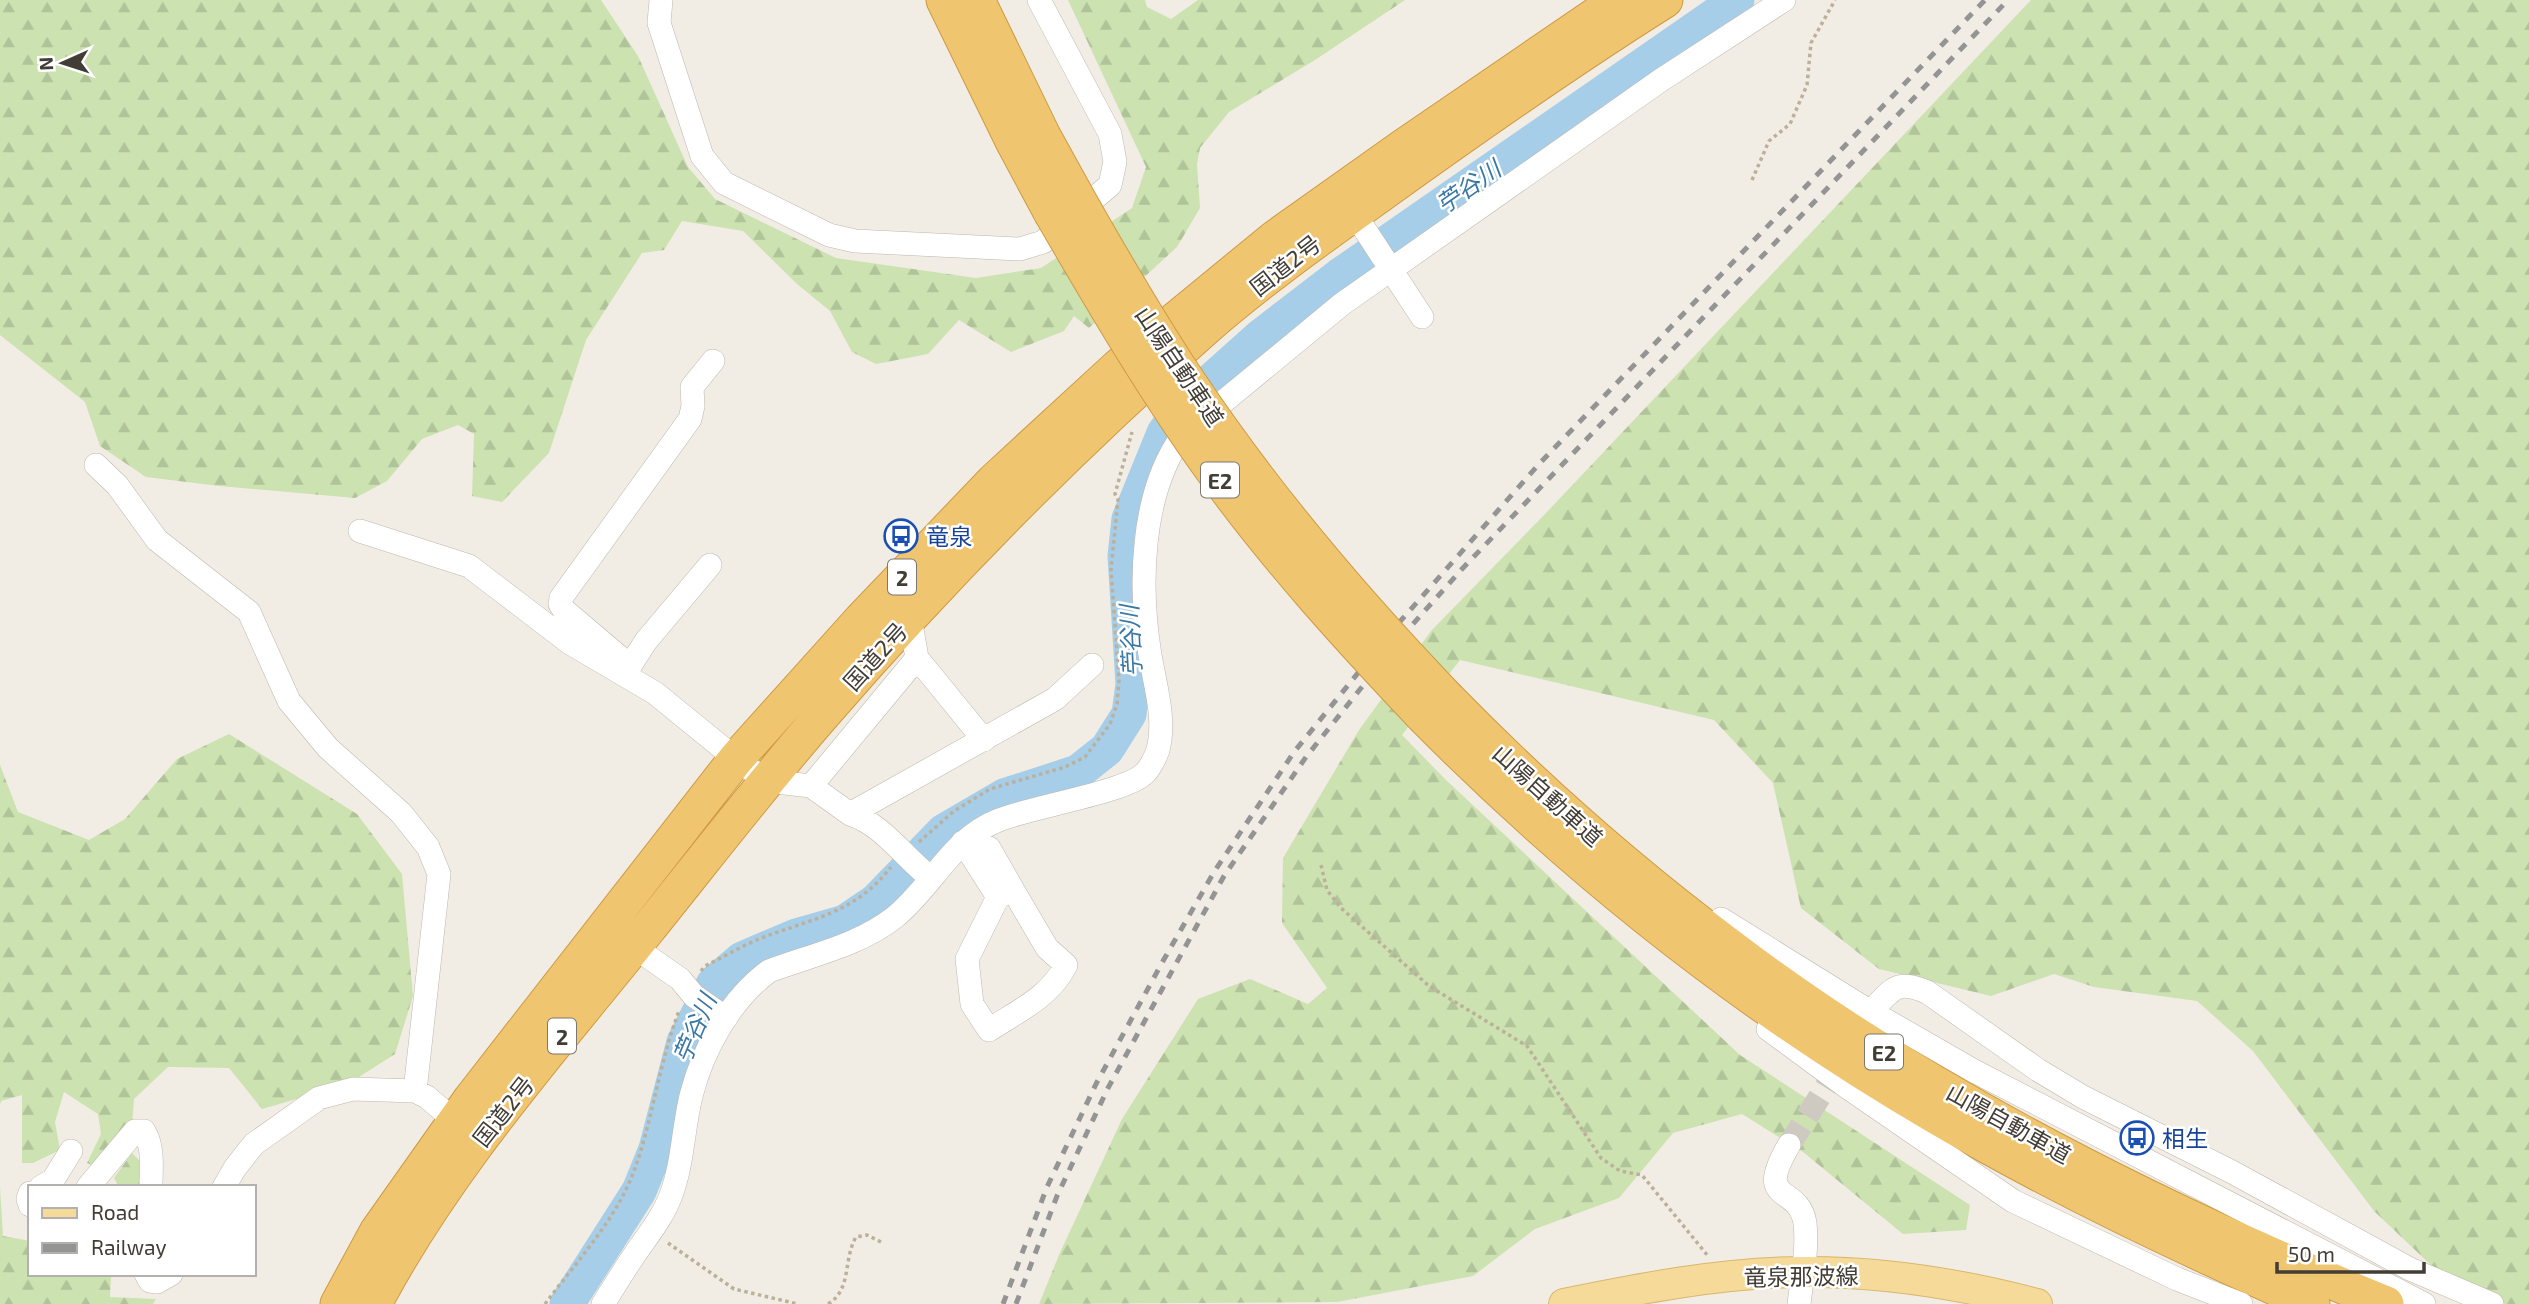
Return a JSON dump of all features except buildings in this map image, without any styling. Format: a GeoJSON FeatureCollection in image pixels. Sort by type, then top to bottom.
{"type":"FeatureCollection","features":[{"type":"Feature","properties":{"kind":"highway","name":"山陽自動車道"},"geometry":{"type":"LineString","coordinates":[[944,0],[1014,143],[1135,299],[1239,454],[1437,709],[1640,913],[1710,968],[1798,1030],[1961,1131],[2198,1253],[2312,1304]]}},
{"type":"Feature","properties":{"kind":"highway","name":"山陽自動車道"},"geometry":{"type":"LineString","coordinates":[[977,0],[1043,135],[1063,203]]}},
{"type":"Feature","properties":{"kind":"highway","name":"国道2号"},"geometry":{"type":"LineString","coordinates":[[338,1304],[377,1232],[455,1121],[736,759],[861,620],[985,491],[1119,366],[1275,238],[1618,0]]}},
{"type":"Feature","properties":{"kind":"highway","name":"国道2号"},"geometry":{"type":"LineString","coordinates":[[374,1304],[419,1228],[460,1167],[520,1088],[767,781],[910,618],[1027,495],[1119,405],[1207,326],[1300,253],[1362,225],[1461,136],[1665,0]]}},
{"type":"Feature","properties":{"kind":"highway","name":"山陽自動車道"},"geometry":{"type":"LineString","coordinates":[[1539,809],[1653,887],[1730,947],[1904,1064],[2011,1126],[2095,1170],[2210,1227],[2386,1304]]}},
{"type":"Feature","properties":{"kind":"main road","name":"竜泉那波線"},"geometry":{"type":"LineString","coordinates":[[1564,1304],[1653,1286],[1802,1272],[1875,1276],[1944,1284],[2037,1304]]}},
{"type":"Feature","properties":{"kind":"street"},"geometry":{"type":"LineString","coordinates":[[661,0],[659,23],[702,156],[724,183],[829,235],[855,241],[1020,249],[1043,242],[1110,185],[1115,162],[1111,134],[1039,0]]}},
{"type":"Feature","properties":{"kind":"street"},"geometry":{"type":"LineString","coordinates":[[603,1304],[670,1199],[678,1174],[691,1097],[699,1070],[722,1016],[754,982],[769,971],[876,931],[897,915],[928,876],[963,842],[973,833],[997,820],[1117,786],[1144,774],[1158,752],[1161,724],[1147,638],[1144,596],[1147,543],[1160,474],[1170,452],[1183,435],[1390,266],[1661,80],[1784,0]]}},
{"type":"Feature","properties":{"kind":"street"},"geometry":{"type":"LineString","coordinates":[[1362,225],[1422,317]]}},
{"type":"Feature","properties":{"kind":"street"},"geometry":{"type":"LineString","coordinates":[[628,673],[624,661],[564,610],[560,604],[561,598],[690,419],[693,406],[692,387],[713,361]]}},
{"type":"Feature","properties":{"kind":"street"},"geometry":{"type":"LineString","coordinates":[[96,465],[117,485],[157,540],[249,612],[289,701],[328,748],[401,813],[428,847],[439,874],[415,1091]]}},
{"type":"Feature","properties":{"kind":"street"},"geometry":{"type":"LineString","coordinates":[[360,531],[469,566],[570,643],[628,673],[767,781],[811,786],[850,814],[863,819],[928,876]]}},
{"type":"Feature","properties":{"kind":"street"},"geometry":{"type":"LineString","coordinates":[[628,673],[646,641],[709,565]]}},
{"type":"Feature","properties":{"kind":"street"},"geometry":{"type":"LineString","coordinates":[[910,618],[917,658],[984,740]]}},
{"type":"Feature","properties":{"kind":"street"},"geometry":{"type":"LineString","coordinates":[[811,786],[917,658]]}},
{"type":"Feature","properties":{"kind":"street"},"geometry":{"type":"LineString","coordinates":[[850,814],[1055,699],[1093,665]]}},
{"type":"Feature","properties":{"kind":"street"},"geometry":{"type":"LineString","coordinates":[[1539,809],[1666,953],[1847,1087],[2013,1200],[2177,1279],[2241,1304]]}},
{"type":"Feature","properties":{"kind":"street"},"geometry":{"type":"LineString","coordinates":[[1539,809],[1861,1006],[1975,1071],[2424,1304]]}},
{"type":"Feature","properties":{"kind":"street"},"geometry":{"type":"LineString","coordinates":[[963,842],[1006,894],[1047,948],[1066,965],[1058,982],[1044,994],[989,1030],[972,1004],[967,959],[1006,894]]}},
{"type":"Feature","properties":{"kind":"street"},"geometry":{"type":"LineString","coordinates":[[989,848],[1006,894]]}},
{"type":"Feature","properties":{"kind":"street"},"geometry":{"type":"LineString","coordinates":[[634,947],[680,979],[691,993],[722,1016]]}},
{"type":"Feature","properties":{"kind":"street"},"geometry":{"type":"LineString","coordinates":[[1878,1003],[1889,991],[1899,986],[1909,985],[1927,992],[2038,1070],[2083,1097],[2254,1184],[2410,1269],[2492,1304]]}},
{"type":"Feature","properties":{"kind":"street"},"geometry":{"type":"LineString","coordinates":[[225,1185],[254,1144],[319,1098],[353,1088],[415,1091],[427,1097],[455,1121]]}},
{"type":"Feature","properties":{"kind":"street"},"geometry":{"type":"LineString","coordinates":[[90,1185],[135,1131],[144,1131],[151,1154],[151,1185]]}},
{"type":"Feature","properties":{"kind":"street"},"geometry":{"type":"LineString","coordinates":[[1789,1145],[1776,1167],[1774,1177],[1777,1188],[1800,1208],[1805,1222],[1799,1304]]}},
{"type":"Feature","properties":{"kind":"street"},"geometry":{"type":"LineString","coordinates":[[44,1185],[53,1180],[71,1151]]}},
{"type":"Feature","properties":{"kind":"street"},"geometry":{"type":"LineString","coordinates":[[147,1276],[150,1281],[157,1282],[168,1276]]}},
{"type":"Feature","properties":{"kind":"path"},"geometry":{"type":"LineString","coordinates":[[1752,180],[1769,141],[1790,124],[1807,85],[1811,43],[1835,0]]}},
{"type":"Feature","properties":{"kind":"path"},"geometry":{"type":"LineString","coordinates":[[545,1304],[612,1215],[633,1174],[646,1134],[667,1040],[705,966],[755,941],[818,919],[858,900],[876,885],[904,854],[954,811],[990,789],[1065,767],[1085,757],[1110,724],[1117,704],[1119,680],[1111,570],[1118,499],[1115,494],[1132,430],[1132,420],[1119,405]]}},
{"type":"Feature","properties":{"kind":"path"},"geometry":{"type":"LineString","coordinates":[[1321,865],[1327,890],[1341,908],[1419,978],[1527,1046],[1601,1158],[1619,1171],[1643,1175],[1724,1278]]}},
{"type":"Feature","properties":{"kind":"path"},"geometry":{"type":"LineString","coordinates":[[652,1231],[734,1289],[798,1304]]}},
{"type":"Feature","properties":{"kind":"path"},"geometry":{"type":"LineString","coordinates":[[828,1304],[845,1284],[850,1247],[856,1237],[867,1236],[881,1242]]}},
{"type":"Feature","properties":{"kind":"green space"},"geometry":{"type":"Polygon","coordinates":[[[0,0],[601,0],[638,56],[688,167],[715,199],[836,258],[976,278],[1041,268],[1132,208],[1146,167],[1068,0],[1145,0],[1147,7],[1171,19],[1198,0],[1405,0],[1315,60],[1229,112],[1200,148],[1197,164],[1200,208],[1177,247],[1089,328],[1074,316],[1064,331],[1011,352],[959,320],[928,354],[876,364],[852,352],[830,311],[797,284],[743,231],[682,221],[664,250],[642,253],[586,340],[549,453],[502,502],[472,496],[474,434],[458,425],[422,439],[387,481],[355,498],[146,477],[100,446],[85,402],[0,335],[0,0]]]}},
{"type":"Feature","properties":{"kind":"green space"},"geometry":{"type":"Polygon","coordinates":[[[2031,0],[2529,0],[2529,1304],[2472,1304],[2374,1211],[2253,1051],[2197,1001],[2094,987],[2054,974],[1991,996],[1879,969],[1801,908],[1773,783],[1714,720],[1460,660],[1402,735],[1446,780],[1740,1055],[1970,1205],[1966,1230],[1903,1234],[1803,1152],[1742,1114],[1673,1133],[1619,1198],[1535,1229],[1473,1276],[1337,1302],[1039,1304],[1122,1119],[1198,999],[1250,979],[1308,1004],[1327,988],[1282,923],[1283,858],[1359,730],[1431,631],[2031,0]]]}},
{"type":"Feature","properties":{"kind":"green space"},"geometry":{"type":"Polygon","coordinates":[[[229,734],[357,814],[402,874],[413,996],[395,1054],[348,1084],[262,1109],[229,1068],[168,1067],[134,1099],[131,1137],[96,1167],[87,1163],[101,1134],[98,1114],[64,1092],[55,1122],[60,1150],[33,1163],[22,1163],[22,1095],[1,1101],[0,1106],[0,765],[18,812],[89,840],[125,819],[177,759],[229,734]]]}},
{"type":"Feature","properties":{"kind":"green space"},"geometry":{"type":"Polygon","coordinates":[[[132,1153],[142,1163],[144,1185],[118,1185],[114,1178],[132,1153]]]}},
{"type":"Feature","properties":{"kind":"green space"},"geometry":{"type":"Polygon","coordinates":[[[0,1187],[3,1236],[28,1241],[28,1276],[112,1276],[110,1297],[156,1299],[153,1304],[0,1304],[0,1187]]]}},
{"type":"Feature","properties":{"kind":"waterway","name":"苧谷川"},"geometry":{"type":"LineString","coordinates":[[567,1304],[639,1191],[656,1149],[684,1042],[714,983],[742,959],[796,936],[845,922],[876,901],[944,831],[1004,796],[1078,772],[1107,749],[1129,714],[1133,684],[1125,556],[1129,519],[1164,433],[1185,404],[1261,336],[1339,276],[1737,0]]}},
{"type":"Feature","properties":{"kind":"tunnel"},"geometry":{"type":"LineString","coordinates":[[1789,1145],[1843,1060]]}},
{"type":"Feature","properties":{"kind":"railway"},"geometry":{"type":"LineString","coordinates":[[1003,1304],[1047,1187],[1096,1084],[1214,872],[1294,752],[1396,626],[1539,464],[1985,0]]}},
{"type":"Feature","properties":{"kind":"railway"},"geometry":{"type":"LineString","coordinates":[[1016,1304],[1057,1196],[1108,1088],[1224,876],[1306,757],[1405,633],[1462,569],[2008,0]]}},
{"type":"Feature","properties":{"kind":"place","name":"竜泉"},"geometry":{"type":"Point","coordinates":[901,536]}},
{"type":"Feature","properties":{"kind":"place","name":"相生"},"geometry":{"type":"Point","coordinates":[2137,1138]}}]}
